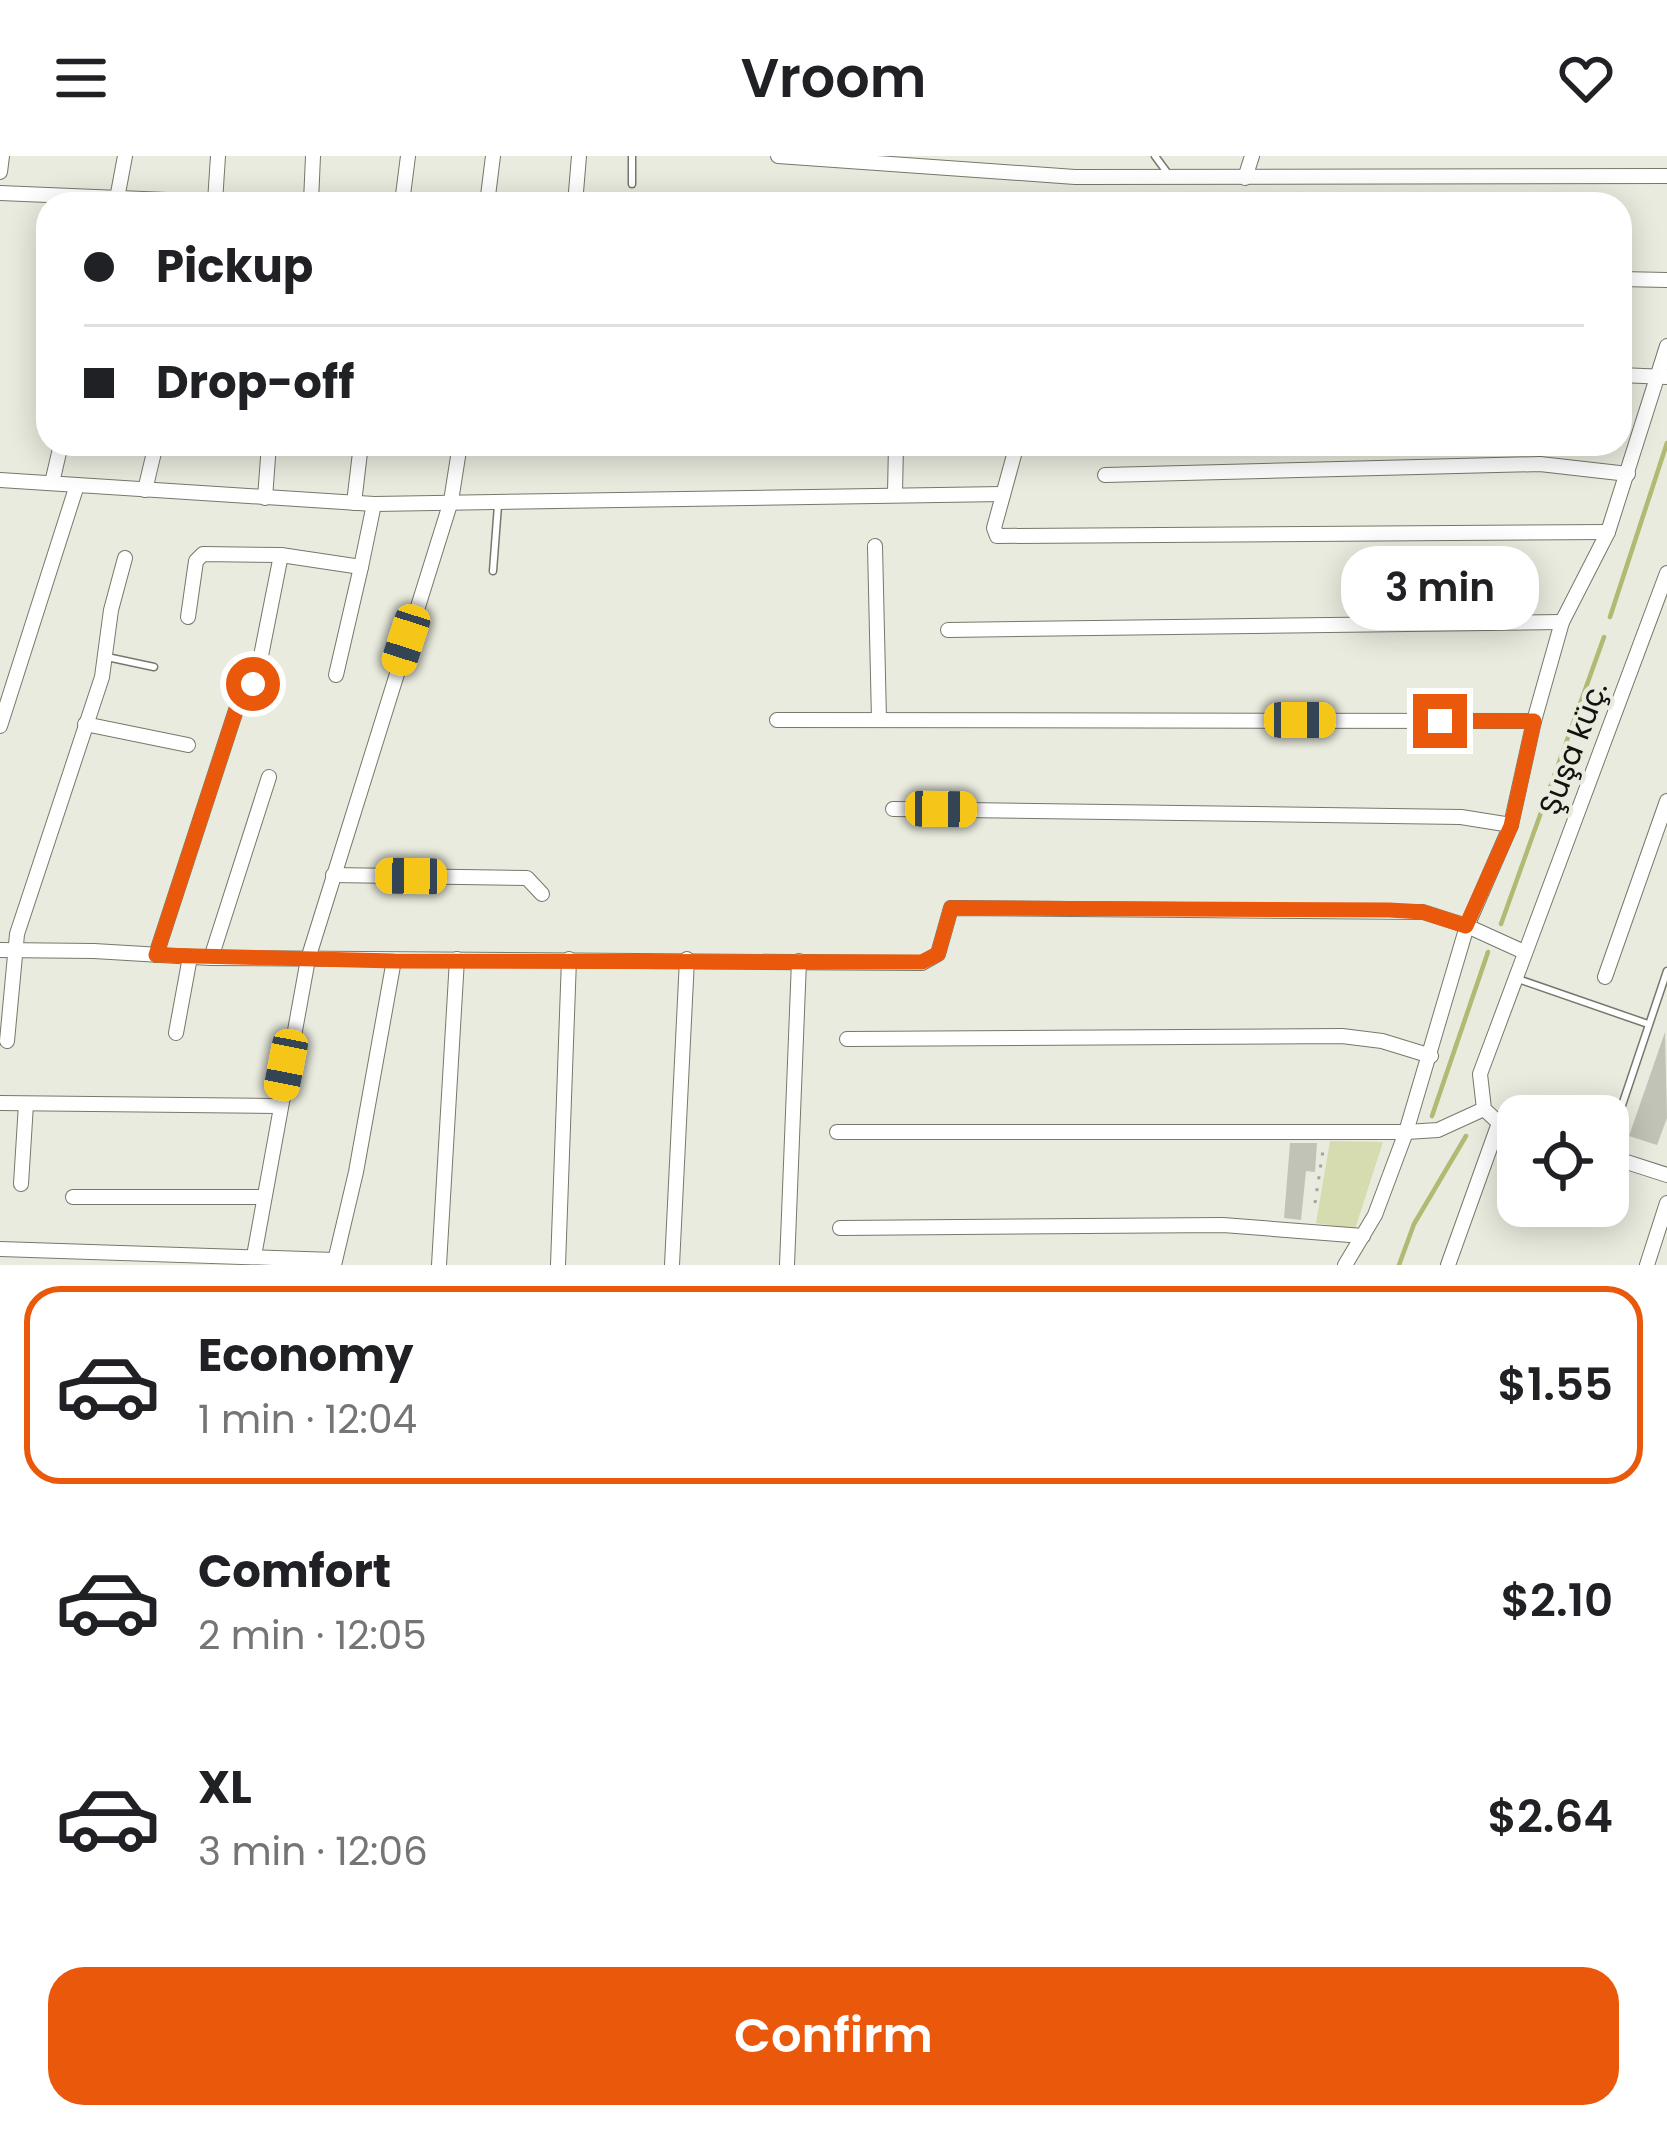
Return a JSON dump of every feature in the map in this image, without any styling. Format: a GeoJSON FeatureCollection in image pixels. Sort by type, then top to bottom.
{"type":"FeatureCollection","features":[{"type":"Feature","properties":{"kind":"street"},"geometry":{"type":"LineString","coordinates":[[0,172],[2,156]]}},
{"type":"Feature","properties":{"kind":"street"},"geometry":{"type":"LineString","coordinates":[[119,192],[125,156]]}},
{"type":"Feature","properties":{"kind":"street"},"geometry":{"type":"LineString","coordinates":[[210,192],[218,156]]}},
{"type":"Feature","properties":{"kind":"street"},"geometry":{"type":"LineString","coordinates":[[311,192],[313,156]]}},
{"type":"Feature","properties":{"kind":"street"},"geometry":{"type":"LineString","coordinates":[[403,192],[408,156]]}},
{"type":"Feature","properties":{"kind":"street"},"geometry":{"type":"LineString","coordinates":[[488,192],[493,156]]}},
{"type":"Feature","properties":{"kind":"street"},"geometry":{"type":"LineString","coordinates":[[576,192],[580,156]]}},
{"type":"Feature","properties":{"kind":"street"},"geometry":{"type":"LineString","coordinates":[[784,156],[1171,178],[1667,176]]}},
{"type":"Feature","properties":{"kind":"street"},"geometry":{"type":"LineString","coordinates":[[1245,178],[1252,156]]}},
{"type":"Feature","properties":{"kind":"street"},"geometry":{"type":"LineString","coordinates":[[0,193],[36,195]]}},
{"type":"Feature","properties":{"kind":"street"},"geometry":{"type":"LineString","coordinates":[[1632,279],[1667,280]]}},
{"type":"Feature","properties":{"kind":"street"},"geometry":{"type":"LineString","coordinates":[[1345,1265],[1363,1236],[1406,1132],[1466,926],[1511,826],[1562,622],[1608,532],[1662,376],[1667,346]]}},
{"type":"Feature","properties":{"kind":"street"},"geometry":{"type":"LineString","coordinates":[[1632,375],[1662,376]]}},
{"type":"Feature","properties":{"kind":"street"},"geometry":{"type":"LineString","coordinates":[[52,483],[59,456]]}},
{"type":"Feature","properties":{"kind":"street"},"geometry":{"type":"LineString","coordinates":[[145,490],[153,456]]}},
{"type":"Feature","properties":{"kind":"street"},"geometry":{"type":"LineString","coordinates":[[265,498],[268,456]]}},
{"type":"Feature","properties":{"kind":"street"},"geometry":{"type":"LineString","coordinates":[[354,503],[360,456]]}},
{"type":"Feature","properties":{"kind":"street"},"geometry":{"type":"LineString","coordinates":[[254,1256],[308,959],[451,501],[458,456]]}},
{"type":"Feature","properties":{"kind":"street"},"geometry":{"type":"LineString","coordinates":[[895,494],[896,456]]}},
{"type":"Feature","properties":{"kind":"street"},"geometry":{"type":"LineString","coordinates":[[1014,456],[994,528],[997,536],[1608,532]]}},
{"type":"Feature","properties":{"kind":"street"},"geometry":{"type":"LineString","coordinates":[[1105,475],[1540,464],[1628,474]]}},
{"type":"Feature","properties":{"kind":"street"},"geometry":{"type":"LineString","coordinates":[[0,480],[374,504],[1003,494]]}},
{"type":"Feature","properties":{"kind":"street"},"geometry":{"type":"LineString","coordinates":[[0,726],[77,485]]}},
{"type":"Feature","properties":{"kind":"street"},"geometry":{"type":"LineString","coordinates":[[336,675],[374,504]]}},
{"type":"Feature","properties":{"kind":"street"},"geometry":{"type":"LineString","coordinates":[[875,546],[879,719]]}},
{"type":"Feature","properties":{"kind":"street"},"geometry":{"type":"LineString","coordinates":[[188,617],[196,560],[203,554],[280,555],[361,567]]}},
{"type":"Feature","properties":{"kind":"street"},"geometry":{"type":"LineString","coordinates":[[156,955],[237,707],[257,676],[280,555]]}},
{"type":"Feature","properties":{"kind":"street"},"geometry":{"type":"LineString","coordinates":[[7,1041],[7,950],[107,657],[111,610],[124,558]]}},
{"type":"Feature","properties":{"kind":"street","name":"Şuşa küç."},"geometry":{"type":"LineString","coordinates":[[1484,1109],[1480,1074],[1667,573]]}},
{"type":"Feature","properties":{"kind":"street"},"geometry":{"type":"LineString","coordinates":[[948,630],[1562,622]]}},
{"type":"Feature","properties":{"kind":"street"},"geometry":{"type":"LineString","coordinates":[[777,721],[1534,721]]}},
{"type":"Feature","properties":{"kind":"street"},"geometry":{"type":"LineString","coordinates":[[85,724],[188,745]]}},
{"type":"Feature","properties":{"kind":"street"},"geometry":{"type":"LineString","coordinates":[[211,958],[269,777]]}},
{"type":"Feature","properties":{"kind":"street"},"geometry":{"type":"LineString","coordinates":[[1605,977],[1667,805]]}},
{"type":"Feature","properties":{"kind":"street"},"geometry":{"type":"LineString","coordinates":[[893,808],[1461,817],[1511,826]]}},
{"type":"Feature","properties":{"kind":"street"},"geometry":{"type":"LineString","coordinates":[[333,875],[527,878],[542,894]]}},
{"type":"Feature","properties":{"kind":"street"},"geometry":{"type":"LineString","coordinates":[[7,950],[394,961],[932,960],[951,908],[1423,912],[1524,952]]}},
{"type":"Feature","properties":{"kind":"street"},"geometry":{"type":"LineString","coordinates":[[176,1034],[190,958]]}},
{"type":"Feature","properties":{"kind":"street"},"geometry":{"type":"LineString","coordinates":[[439,1265],[457,959]]}},
{"type":"Feature","properties":{"kind":"street"},"geometry":{"type":"LineString","coordinates":[[557,1265],[569,959]]}},
{"type":"Feature","properties":{"kind":"street"},"geometry":{"type":"LineString","coordinates":[[672,1265],[687,959]]}},
{"type":"Feature","properties":{"kind":"street"},"geometry":{"type":"LineString","coordinates":[[0,1249],[99,1258],[254,1256],[334,1263],[356,1172],[394,961]]}},
{"type":"Feature","properties":{"kind":"street"},"geometry":{"type":"LineString","coordinates":[[787,1265],[799,962]]}},
{"type":"Feature","properties":{"kind":"street"},"geometry":{"type":"LineString","coordinates":[[848,1039],[1342,1036],[1382,1041],[1431,1056]]}},
{"type":"Feature","properties":{"kind":"street"},"geometry":{"type":"LineString","coordinates":[[0,1103],[278,1106]]}},
{"type":"Feature","properties":{"kind":"street"},"geometry":{"type":"LineString","coordinates":[[21,1184],[26,1103]]}},
{"type":"Feature","properties":{"kind":"street"},"geometry":{"type":"LineString","coordinates":[[837,1132],[1406,1132],[1438,1130],[1484,1109],[1497,1121]]}},
{"type":"Feature","properties":{"kind":"street"},"geometry":{"type":"LineString","coordinates":[[1448,1265],[1497,1129]]}},
{"type":"Feature","properties":{"kind":"street"},"geometry":{"type":"LineString","coordinates":[[1629,1160],[1667,1174]]}},
{"type":"Feature","properties":{"kind":"street"},"geometry":{"type":"LineString","coordinates":[[73,1197],[263,1197]]}},
{"type":"Feature","properties":{"kind":"street"},"geometry":{"type":"LineString","coordinates":[[1647,1265],[1667,1203]]}},
{"type":"Feature","properties":{"kind":"street"},"geometry":{"type":"LineString","coordinates":[[840,1228],[1223,1225],[1363,1236]]}},
{"type":"Feature","properties":{"kind":"lane"},"geometry":{"type":"LineString","coordinates":[[632,156],[632,184]]}},
{"type":"Feature","properties":{"kind":"lane"},"geometry":{"type":"LineString","coordinates":[[1155,156],[1171,178]]}},
{"type":"Feature","properties":{"kind":"lane"},"geometry":{"type":"LineString","coordinates":[[493,571],[498,501]]}},
{"type":"Feature","properties":{"kind":"lane"},"geometry":{"type":"LineString","coordinates":[[107,657],[154,667]]}},
{"type":"Feature","properties":{"kind":"lane"},"geometry":{"type":"LineString","coordinates":[[1626,1095],[1667,971]]}},
{"type":"Feature","properties":{"kind":"lane"},"geometry":{"type":"LineString","coordinates":[[1514,978],[1648,1024]]}},
{"type":"Feature","properties":{"kind":"path"},"geometry":{"type":"LineString","coordinates":[[1315,1203],[1327,1130]]}},
{"type":"Feature","properties":{"kind":"green space"},"geometry":{"type":"Polygon","coordinates":[[[1330,1141],[1383,1142],[1355,1229],[1316,1223],[1330,1141]]]}},
{"type":"Feature","properties":{"kind":"building"},"geometry":{"type":"Polygon","coordinates":[[[1665,1032],[1667,1118],[1657,1145],[1629,1136],[1665,1032]]]}},
{"type":"Feature","properties":{"kind":"building"},"geometry":{"type":"Polygon","coordinates":[[[1290,1143],[1317,1143],[1315,1172],[1306,1171],[1301,1220],[1284,1218],[1290,1143]]]}},
{"type":"Feature","properties":{"kind":"waterway"},"geometry":{"type":"LineString","coordinates":[[1610,617],[1667,443]]}},
{"type":"Feature","properties":{"kind":"waterway"},"geometry":{"type":"LineString","coordinates":[[1501,924],[1604,637]]}},
{"type":"Feature","properties":{"kind":"waterway"},"geometry":{"type":"LineString","coordinates":[[1432,1116],[1488,952]]}},
{"type":"Feature","properties":{"kind":"waterway"},"geometry":{"type":"LineString","coordinates":[[1399,1265],[1414,1224],[1466,1136]]}},
{"type":"Feature","properties":{"kind":"route"},"geometry":{"type":"LineString","coordinates":[[253,684],[237,707],[156,955],[394,961],[922,962],[938,954],[951,908],[1389,910],[1423,912],[1466,926],[1511,826],[1534,721],[1440,721]]}}]}
